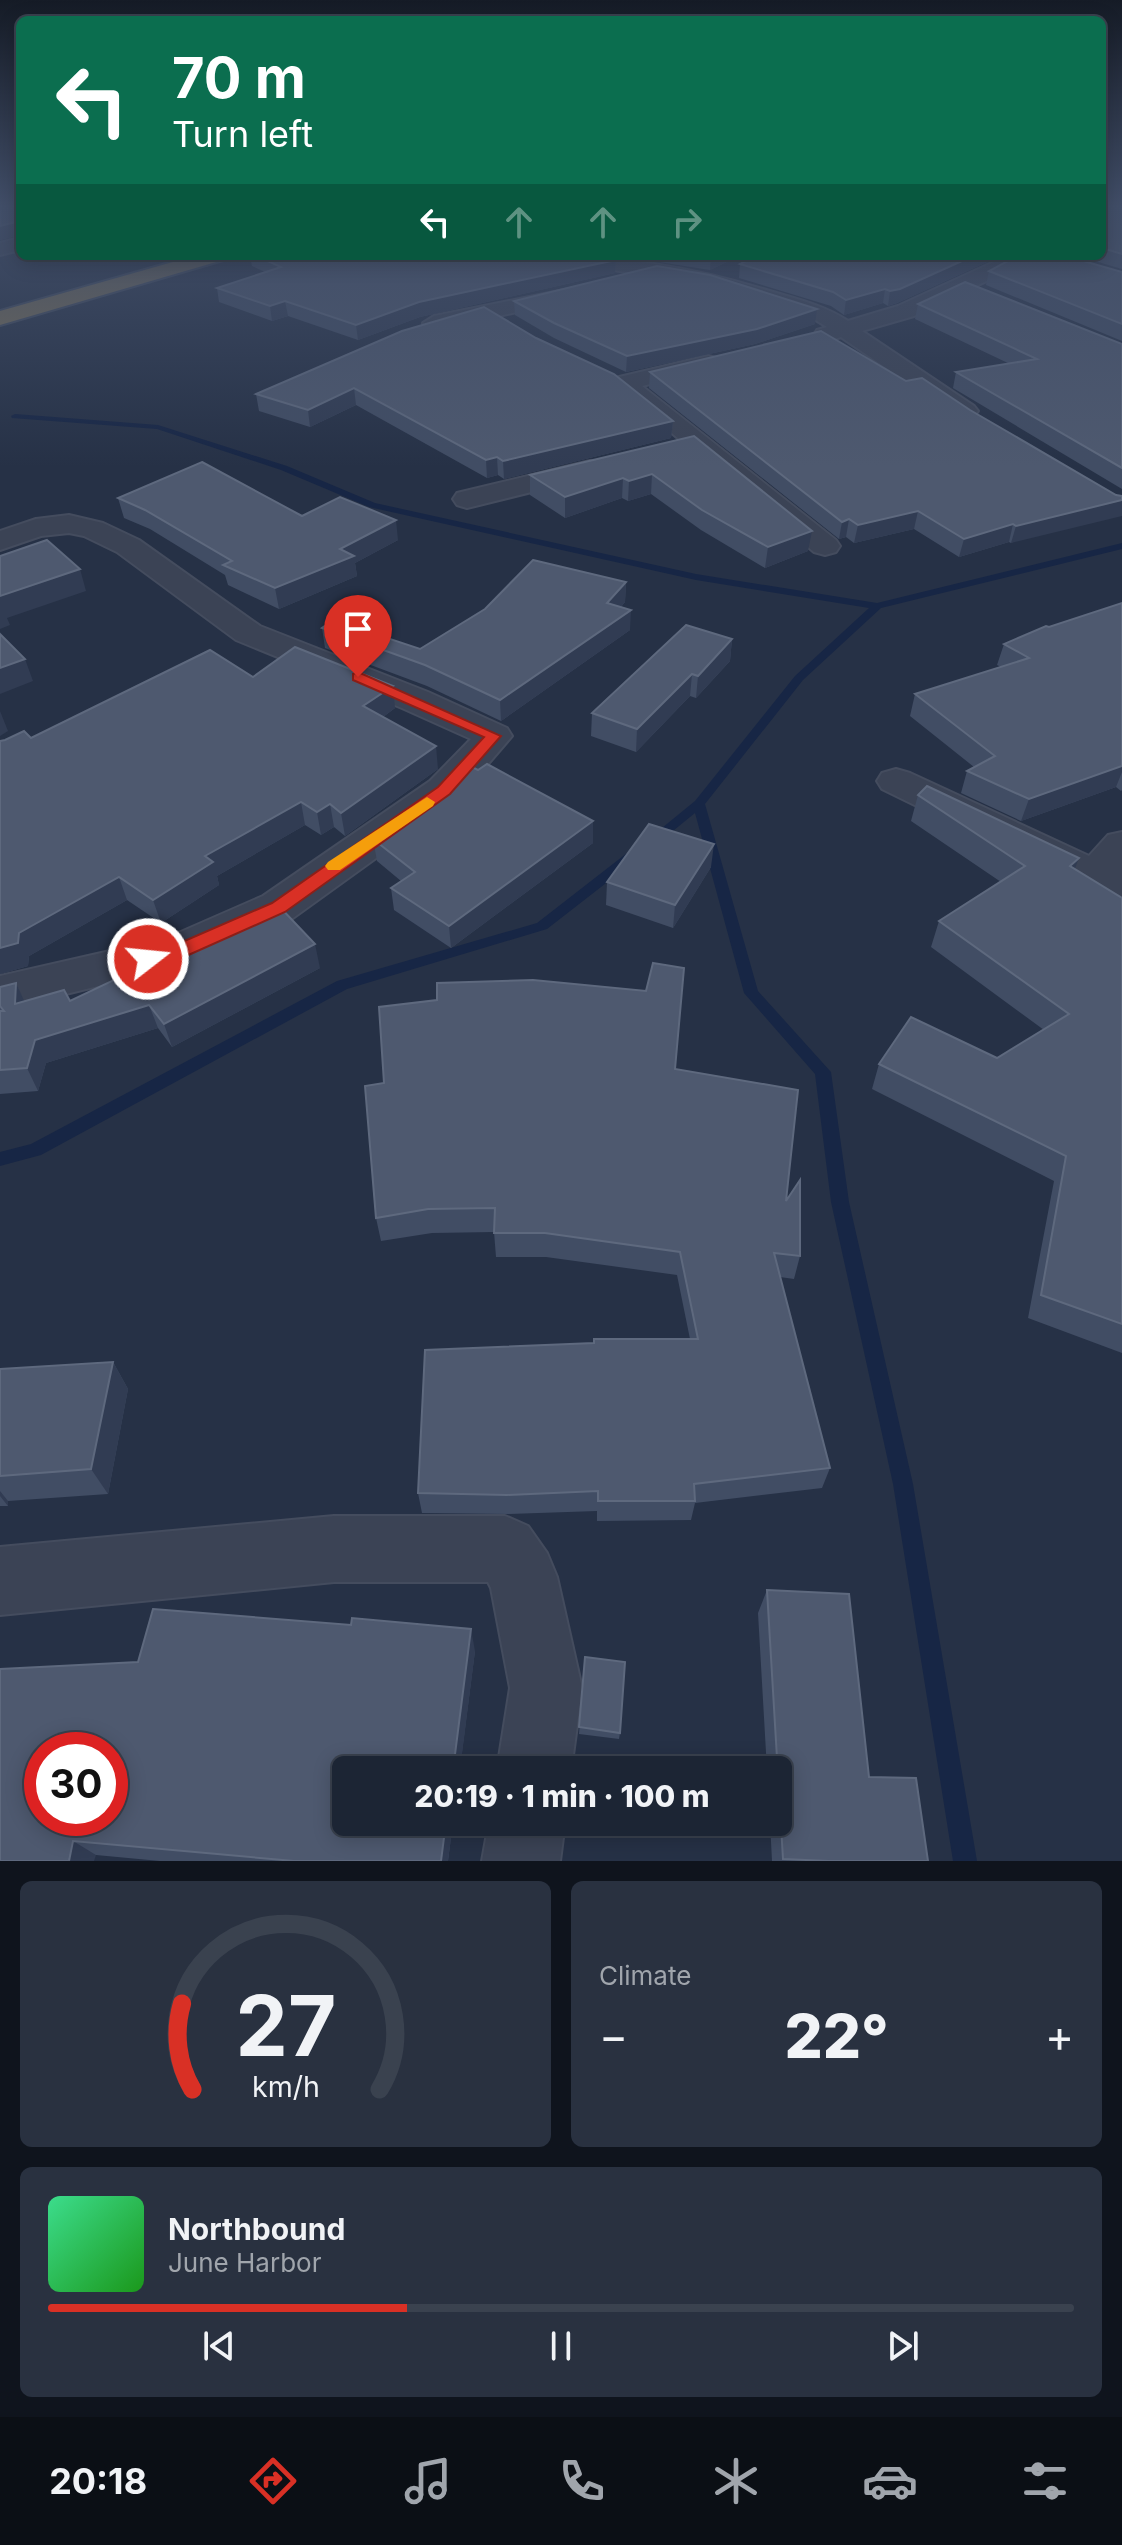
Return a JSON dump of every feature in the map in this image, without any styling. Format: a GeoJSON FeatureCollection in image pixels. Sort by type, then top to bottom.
{"type":"FeatureCollection","features":[{"type":"Feature","properties":{"kind":"highway"},"geometry":{"type":"LineString","coordinates":[[0,318],[84,294]]}},
{"type":"Feature","properties":{"kind":"street"},"geometry":{"type":"LineString","coordinates":[[414,329],[573,294]]}},
{"type":"Feature","properties":{"kind":"street"},"geometry":{"type":"LineString","coordinates":[[757,294],[822,314],[990,427]]}},
{"type":"Feature","properties":{"kind":"street"},"geometry":{"type":"LineString","coordinates":[[802,341],[906,311],[946,294]]}},
{"type":"Feature","properties":{"kind":"street"},"geometry":{"type":"LineString","coordinates":[[983,294],[991,297]]}},
{"type":"Feature","properties":{"kind":"street"},"geometry":{"type":"LineString","coordinates":[[489,312],[523,332]]}},
{"type":"Feature","properties":{"kind":"street"},"geometry":{"type":"LineString","coordinates":[[624,383],[731,358]]}},
{"type":"Feature","properties":{"kind":"street"},"geometry":{"type":"LineString","coordinates":[[598,370],[624,383],[825,546]]}},
{"type":"Feature","properties":{"kind":"street"},"geometry":{"type":"LineString","coordinates":[[666,451],[697,443]]}},
{"type":"Feature","properties":{"kind":"street"},"geometry":{"type":"LineString","coordinates":[[467,499],[620,462]]}},
{"type":"Feature","properties":{"kind":"street"},"geometry":{"type":"LineString","coordinates":[[0,541],[36,528],[69,524],[93,529],[128,546],[234,640],[415,700],[494,736],[444,790],[278,907],[177,952],[0,993]]}},
{"type":"Feature","properties":{"kind":"street"},"geometry":{"type":"LineString","coordinates":[[896,781],[1108,884],[1122,845]]}},
{"type":"Feature","properties":{"kind":"street"},"geometry":{"type":"LineString","coordinates":[[0,1581],[334,1549],[505,1549],[523,1577],[546,1688],[536,1756]]}},
{"type":"Feature","properties":{"kind":"street"},"geometry":{"type":"LineString","coordinates":[[521,1861],[525,1836]]}},
{"type":"Feature","properties":{"kind":"building"},"geometry":{"type":"Polygon","coordinates":[[[234,294],[457,294],[419,302],[356,325],[285,301],[270,306],[234,294]]]}},
{"type":"Feature","properties":{"kind":"building"},"geometry":{"type":"Polygon","coordinates":[[[543,294],[769,294],[817,309],[757,329],[627,356],[514,301],[543,294]]]}},
{"type":"Feature","properties":{"kind":"building"},"geometry":{"type":"Polygon","coordinates":[[[836,294],[868,294],[846,300],[836,294]]]}},
{"type":"Feature","properties":{"kind":"building"},"geometry":{"type":"Polygon","coordinates":[[[940,294],[995,294],[1122,344],[1122,468],[956,372],[1037,359],[918,304],[940,294]]]}},
{"type":"Feature","properties":{"kind":"building"},"geometry":{"type":"Polygon","coordinates":[[[1046,294],[1122,294],[1122,324],[1046,294]]]}},
{"type":"Feature","properties":{"kind":"building"},"geometry":{"type":"Polygon","coordinates":[[[484,307],[536,338],[614,374],[673,421],[503,461],[497,457],[486,460],[354,388],[308,410],[256,394],[402,331],[484,307]]]}},
{"type":"Feature","properties":{"kind":"building"},"geometry":{"type":"Polygon","coordinates":[[[821,331],[906,381],[922,378],[970,410],[1122,496],[1122,500],[1016,526],[1013,524],[964,539],[918,511],[858,525],[849,519],[842,522],[650,372],[821,331]]]}},
{"type":"Feature","properties":{"kind":"building"},"geometry":{"type":"Polygon","coordinates":[[[694,436],[812,531],[768,547],[702,510],[652,474],[629,481],[623,478],[565,497],[530,475],[694,436]]]}},
{"type":"Feature","properties":{"kind":"building"},"geometry":{"type":"Polygon","coordinates":[[[202,462],[302,516],[340,497],[396,520],[340,549],[354,556],[275,588],[223,565],[232,561],[145,510],[118,498],[202,462]]]}},
{"type":"Feature","properties":{"kind":"building"},"geometry":{"type":"Polygon","coordinates":[[[47,540],[80,569],[0,596],[0,556],[47,540]]]}},
{"type":"Feature","properties":{"kind":"building"},"geometry":{"type":"Polygon","coordinates":[[[533,560],[626,582],[607,603],[631,610],[500,700],[425,665],[322,628],[333,620],[420,649],[485,609],[533,560]]]}},
{"type":"Feature","properties":{"kind":"building"},"geometry":{"type":"Polygon","coordinates":[[[1122,603],[1122,766],[1029,799],[967,771],[995,756],[915,694],[1029,658],[1004,644],[1046,626],[1122,603]]]}},
{"type":"Feature","properties":{"kind":"building"},"geometry":{"type":"Polygon","coordinates":[[[686,625],[732,639],[698,676],[692,674],[637,729],[592,713],[686,625]]]}},
{"type":"Feature","properties":{"kind":"building"},"geometry":{"type":"Polygon","coordinates":[[[0,634],[25,659],[0,668],[0,634]]]}},
{"type":"Feature","properties":{"kind":"building"},"geometry":{"type":"Polygon","coordinates":[[[295,647],[393,686],[363,706],[436,746],[341,813],[330,804],[317,812],[301,802],[205,856],[213,862],[153,900],[119,877],[19,933],[18,943],[0,948],[0,741],[24,731],[31,738],[210,650],[253,677],[295,647]]]}},
{"type":"Feature","properties":{"kind":"building"},"geometry":{"type":"Polygon","coordinates":[[[487,764],[593,821],[449,926],[391,888],[415,872],[373,839],[458,780],[470,766],[478,770],[487,764]]]}},
{"type":"Feature","properties":{"kind":"building"},"geometry":{"type":"Polygon","coordinates":[[[927,786],[1079,858],[1070,866],[1122,898],[1122,1324],[1041,1295],[1066,1156],[879,1064],[911,1017],[997,1058],[1069,1014],[939,921],[1025,866],[918,795],[927,786]]]}},
{"type":"Feature","properties":{"kind":"building"},"geometry":{"type":"Polygon","coordinates":[[[649,824],[714,844],[675,905],[607,882],[649,824]]]}},
{"type":"Feature","properties":{"kind":"building"},"geometry":{"type":"Polygon","coordinates":[[[276,903],[315,944],[164,1024],[149,1005],[35,1040],[27,1068],[0,1070],[0,1011],[4,1011],[0,1006],[0,987],[16,983],[15,1004],[64,990],[70,1001],[276,903]]]}},
{"type":"Feature","properties":{"kind":"building"},"geometry":{"type":"Polygon","coordinates":[[[653,963],[684,968],[675,1069],[798,1090],[786,1201],[800,1180],[800,1256],[774,1253],[830,1468],[694,1484],[695,1501],[598,1501],[598,1491],[507,1495],[418,1493],[425,1350],[594,1343],[594,1339],[698,1339],[680,1252],[545,1233],[494,1233],[495,1208],[428,1209],[376,1218],[365,1086],[384,1083],[379,1007],[437,1000],[437,983],[533,980],[646,991],[653,963]]]}},
{"type":"Feature","properties":{"kind":"building"},"geometry":{"type":"Polygon","coordinates":[[[113,1362],[91,1469],[0,1476],[0,1369],[113,1362]]]}},
{"type":"Feature","properties":{"kind":"building"},"geometry":{"type":"Polygon","coordinates":[[[767,1590],[849,1594],[869,1777],[916,1778],[928,1861],[783,1859],[782,1836],[792,1836],[792,1756],[777,1756],[767,1590]]]}},
{"type":"Feature","properties":{"kind":"building"},"geometry":{"type":"Polygon","coordinates":[[[153,1609],[351,1625],[352,1618],[471,1629],[455,1756],[332,1756],[332,1836],[444,1836],[441,1861],[294,1861],[73,1841],[69,1861],[0,1861],[0,1669],[138,1662],[153,1609]]]}},
{"type":"Feature","properties":{"kind":"building"},"geometry":{"type":"Polygon","coordinates":[[[585,1657],[625,1662],[620,1733],[579,1727],[585,1657]]]}},
{"type":"Feature","properties":{"kind":"waterway"},"geometry":{"type":"LineString","coordinates":[[15,416],[158,427],[284,468],[372,505],[696,577],[877,606]]}},
{"type":"Feature","properties":{"kind":"waterway"},"geometry":{"type":"LineString","coordinates":[[877,606],[1122,546]]}},
{"type":"Feature","properties":{"kind":"waterway"},"geometry":{"type":"LineString","coordinates":[[699,804],[799,678],[877,606]]}},
{"type":"Feature","properties":{"kind":"waterway"},"geometry":{"type":"LineString","coordinates":[[652,841],[699,804]]}},
{"type":"Feature","properties":{"kind":"waterway"},"geometry":{"type":"LineString","coordinates":[[699,804],[751,993],[823,1072],[840,1202],[903,1484],[965,1861]]}},
{"type":"Feature","properties":{"kind":"waterway"},"geometry":{"type":"LineString","coordinates":[[0,1159],[35,1150],[342,985],[542,926],[632,856]]}},
{"type":"Feature","properties":{"kind":"slow traffic"},"geometry":{"type":"LineString","coordinates":[[334,866],[427,802]]}},
{"type":"Feature","properties":{"kind":"route"},"geometry":{"type":"LineString","coordinates":[[148,959],[177,952],[278,907],[444,790],[494,736],[358,677]]}}]}
